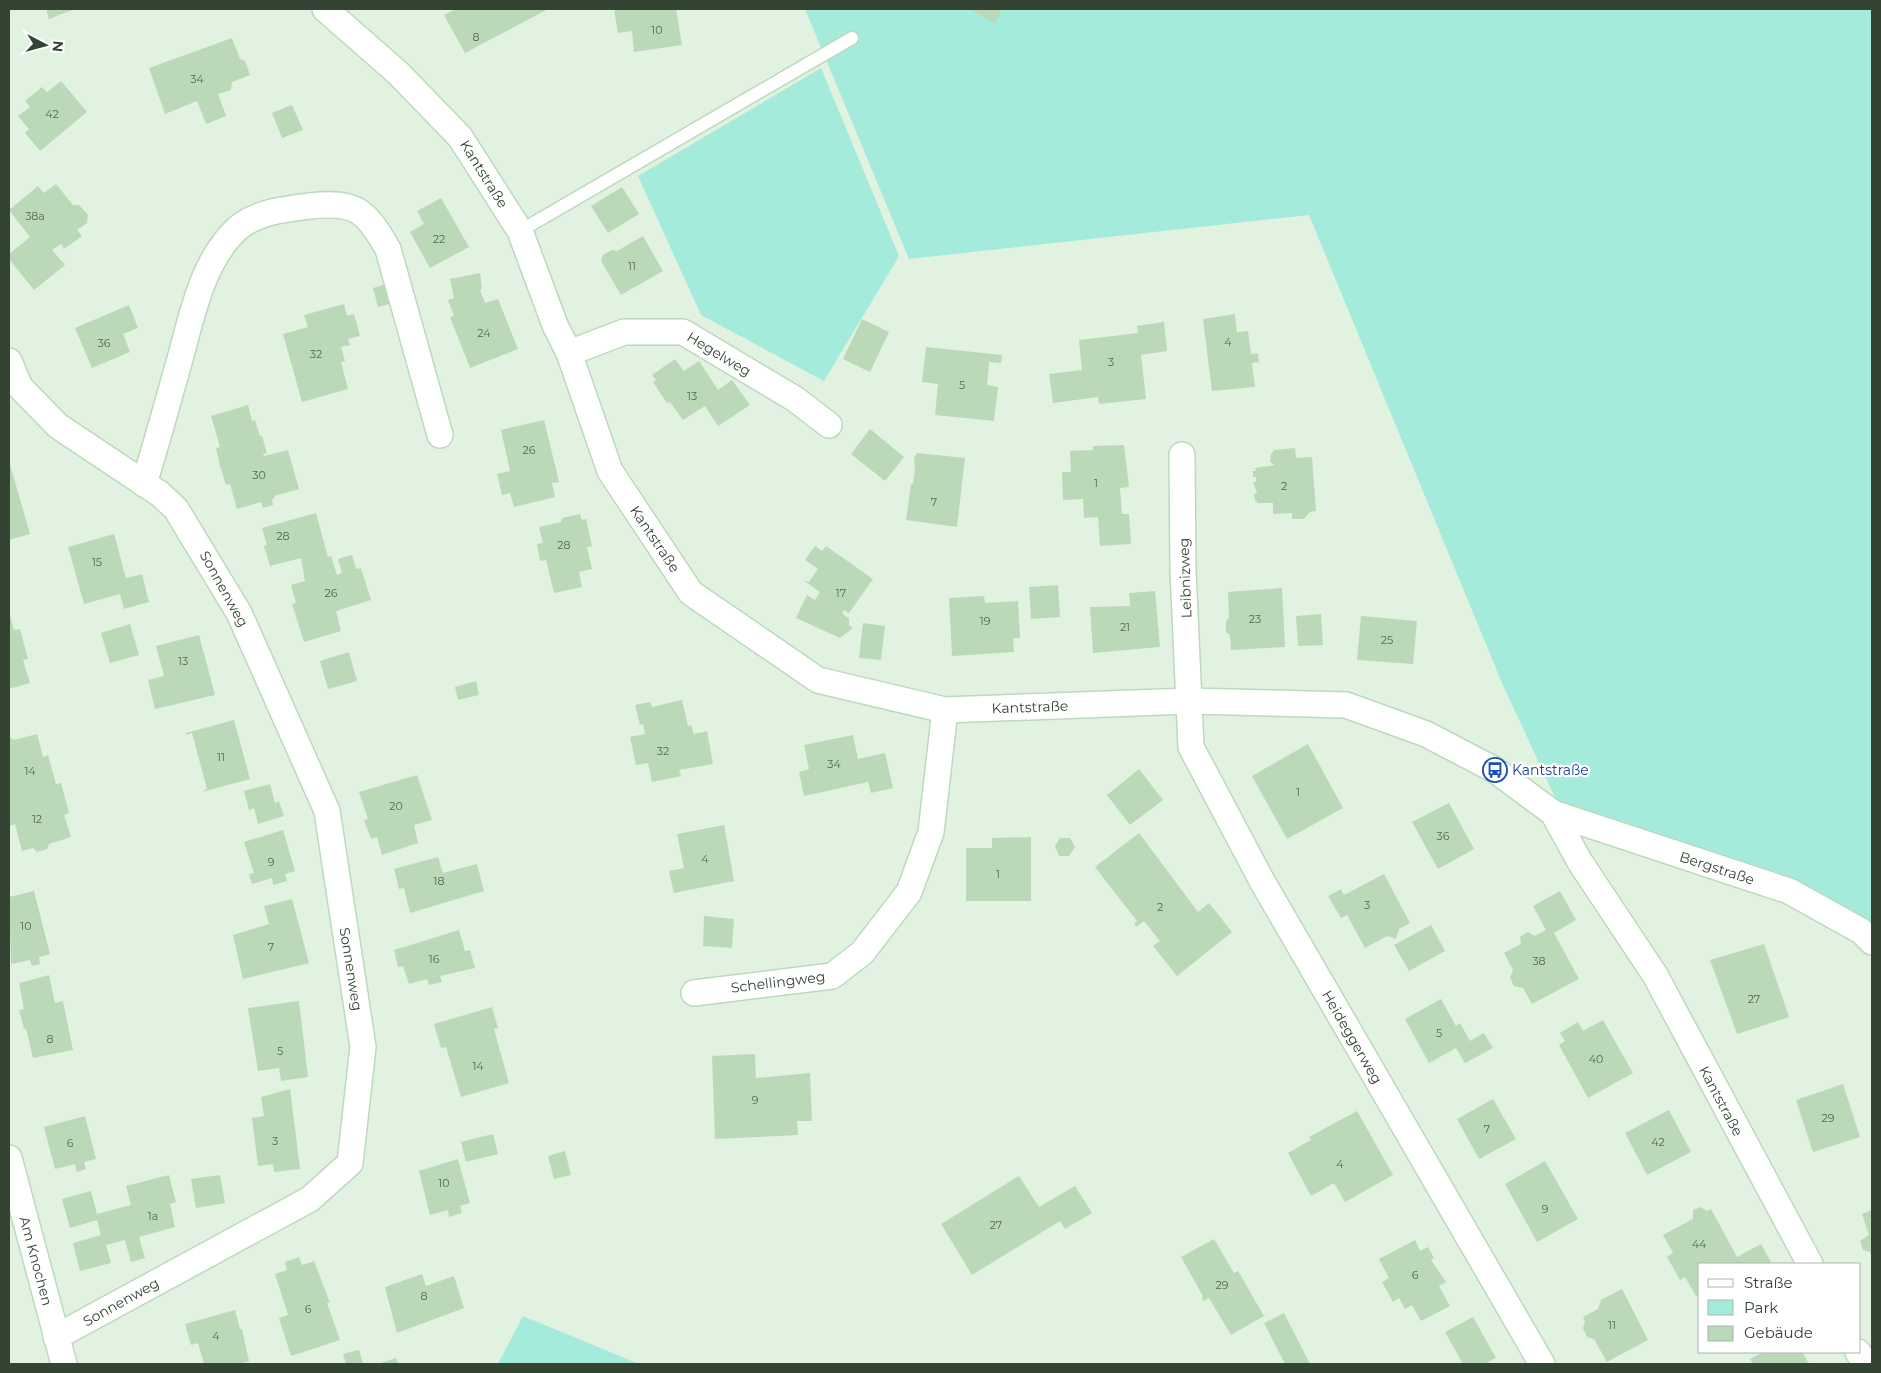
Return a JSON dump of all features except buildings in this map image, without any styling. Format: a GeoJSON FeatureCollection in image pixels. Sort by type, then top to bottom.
{"type":"FeatureCollection","features":[{"type":"Feature","properties":{"kind":"street","name":"Kantstraße"},"geometry":{"type":"LineString","coordinates":[[325,9],[398,73],[460,137],[520,231],[555,325],[569,354],[610,472],[691,593],[818,680],[945,710],[1189,701],[1346,705],[1426,734],[1495,770],[1553,813],[1580,862],[1655,975],[1809,1263]]}},
{"type":"Feature","properties":{"kind":"street"},"geometry":{"type":"LineString","coordinates":[[144,484],[197,303],[216,254],[239,227],[267,213],[292,208],[314,206],[352,208],[362,212],[380,235],[388,249],[440,435]]}},
{"type":"Feature","properties":{"kind":"street","name":"Hegelweg"},"geometry":{"type":"LineString","coordinates":[[569,354],[624,332],[683,332],[795,399],[829,425]]}},
{"type":"Feature","properties":{"kind":"street","name":"Sonnenweg"},"geometry":{"type":"LineString","coordinates":[[9,361],[20,387],[58,426],[144,484],[176,509],[222,582],[239,614],[327,810],[363,1047],[350,1163],[310,1199],[56,1337]]}},
{"type":"Feature","properties":{"kind":"street","name":"Leibnizweg"},"geometry":{"type":"LineString","coordinates":[[1182,455],[1189,701]]}},
{"type":"Feature","properties":{"kind":"street","name":"Heideggerweg"},"geometry":{"type":"LineString","coordinates":[[1189,701],[1191,748],[1195,756],[1262,881],[1542,1364]]}},
{"type":"Feature","properties":{"kind":"street","name":"Schellingweg"},"geometry":{"type":"LineString","coordinates":[[694,993],[832,976],[862,953],[909,892],[930,832],[945,710]]}},
{"type":"Feature","properties":{"kind":"street","name":"Bergstraße"},"geometry":{"type":"LineString","coordinates":[[1553,813],[1789,891],[1861,930],[1872,942]]}},
{"type":"Feature","properties":{"kind":"street","name":"Am Knochen"},"geometry":{"type":"LineString","coordinates":[[9,1158],[64,1364]]}},
{"type":"Feature","properties":{"kind":"street"},"geometry":{"type":"LineString","coordinates":[[1859,1353],[1865,1364]]}},
{"type":"Feature","properties":{"kind":"lane"},"geometry":{"type":"LineString","coordinates":[[520,231],[852,38]]}},
{"type":"Feature","properties":{"kind":"green space"},"geometry":{"type":"Polygon","coordinates":[[[805,9],[1872,9],[1872,931],[1558,804],[1502,683],[1309,215],[909,259],[805,9]]]}},
{"type":"Feature","properties":{"kind":"green space"},"geometry":{"type":"Polygon","coordinates":[[[821,68],[899,256],[824,381],[701,315],[638,176],[821,68]]]}},
{"type":"Feature","properties":{"kind":"green space"},"geometry":{"type":"Polygon","coordinates":[[[523,1316],[639,1364],[498,1364],[523,1316]]]}},
{"type":"Feature","properties":{"kind":"place","name":"Kantstraße"},"geometry":{"type":"Point","coordinates":[1495,770]}}]}
